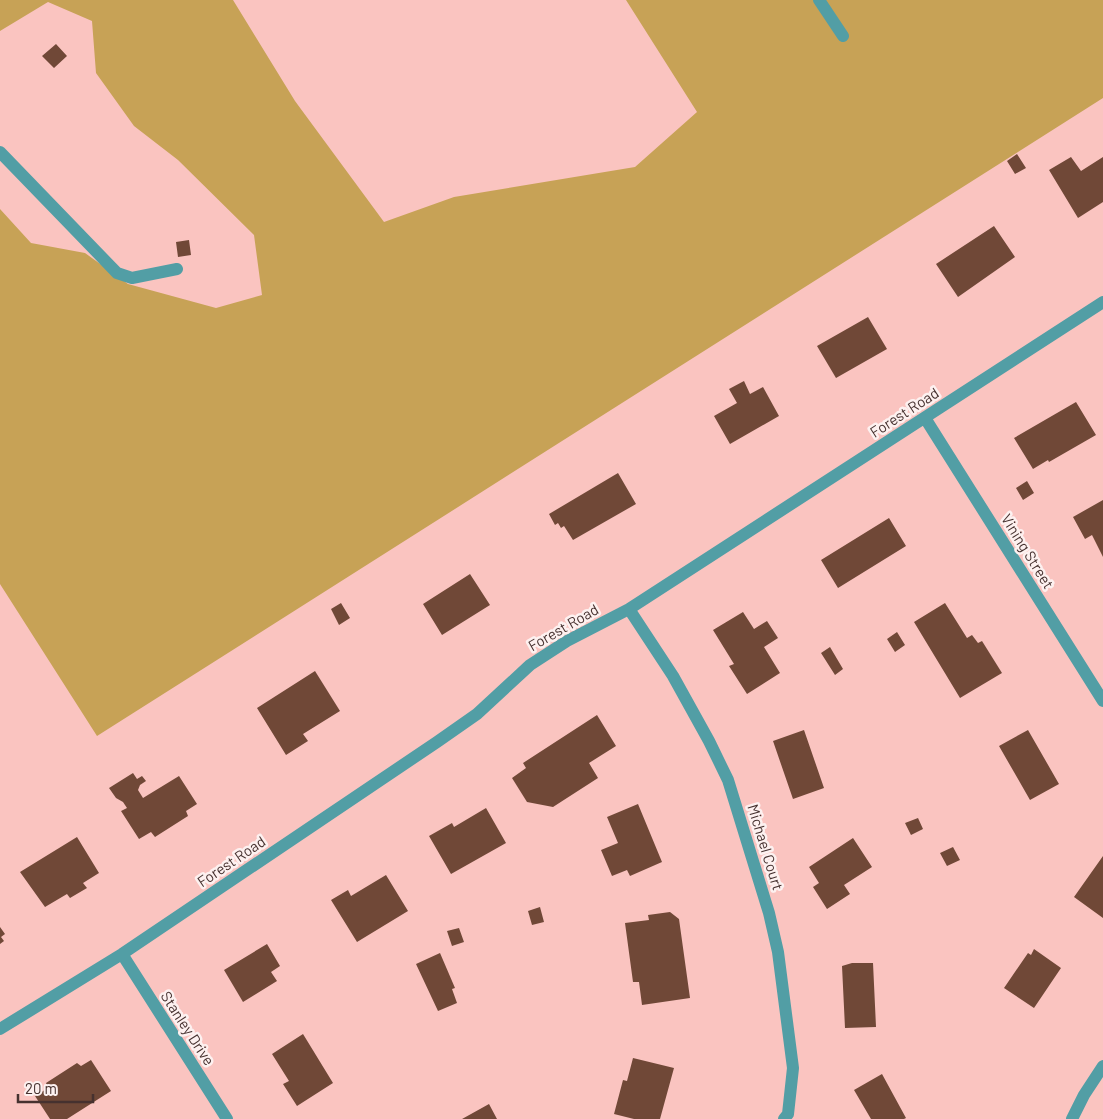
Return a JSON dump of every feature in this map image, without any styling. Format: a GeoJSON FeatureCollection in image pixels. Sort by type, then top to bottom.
{"type":"FeatureCollection","features":[{"type":"Feature","properties":{"kind":"street"},"geometry":{"type":"LineString","coordinates":[[819,0],[843,36]]}},
{"type":"Feature","properties":{"kind":"street"},"geometry":{"type":"LineString","coordinates":[[0,152],[117,273],[132,278],[177,269]]}},
{"type":"Feature","properties":{"kind":"street","name":"Forest Road"},"geometry":{"type":"LineString","coordinates":[[0,1029],[122,954],[437,742],[477,714],[530,665],[567,641],[629,610],[1103,302]]}},
{"type":"Feature","properties":{"kind":"street","name":"Vining Street"},"geometry":{"type":"LineString","coordinates":[[925,418],[1103,701]]}},
{"type":"Feature","properties":{"kind":"street","name":"Michael Court"},"geometry":{"type":"LineString","coordinates":[[629,610],[673,676],[728,780],[760,885],[778,952],[793,1068],[788,1114],[784,1119]]}},
{"type":"Feature","properties":{"kind":"street","name":"Stanley Drive"},"geometry":{"type":"LineString","coordinates":[[122,954],[227,1119]]}},
{"type":"Feature","properties":{"kind":"street"},"geometry":{"type":"LineString","coordinates":[[1072,1119],[1084,1095],[1103,1066]]}},
{"type":"Feature","properties":{"kind":"shaded area"},"geometry":{"type":"Polygon","coordinates":[[[0,0],[233,0],[295,101],[384,222],[454,197],[635,167],[697,112],[626,0],[1103,0],[1103,98],[97,736],[0,584],[0,209],[31,243],[85,253],[128,284],[216,308],[262,295],[254,235],[178,160],[134,126],[96,73],[92,21],[48,2],[0,31],[0,0]]]}},
{"type":"Feature","properties":{"kind":"building"},"geometry":{"type":"Polygon","coordinates":[[[56,44],[67,56],[54,68],[42,56],[56,44]]]}},
{"type":"Feature","properties":{"kind":"building"},"geometry":{"type":"Polygon","coordinates":[[[1017,154],[1026,168],[1015,174],[1007,161],[1017,154]]]}},
{"type":"Feature","properties":{"kind":"building"},"geometry":{"type":"Polygon","coordinates":[[[1071,157],[1081,171],[1103,157],[1103,202],[1078,218],[1049,170],[1071,157]]]}},
{"type":"Feature","properties":{"kind":"building"},"geometry":{"type":"Polygon","coordinates":[[[994,226],[1015,257],[958,297],[936,264],[994,226]]]}},
{"type":"Feature","properties":{"kind":"building"},"geometry":{"type":"Polygon","coordinates":[[[189,240],[191,255],[178,257],[176,242],[189,240]]]}},
{"type":"Feature","properties":{"kind":"building"},"geometry":{"type":"Polygon","coordinates":[[[868,317],[887,349],[836,378],[817,346],[868,317]]]}},
{"type":"Feature","properties":{"kind":"building"},"geometry":{"type":"Polygon","coordinates":[[[744,381],[750,394],[763,387],[779,416],[730,444],[714,416],[737,403],[729,389],[744,381]]]}},
{"type":"Feature","properties":{"kind":"building"},"geometry":{"type":"Polygon","coordinates":[[[1076,402],[1096,435],[1033,469],[1014,438],[1076,402]]]}},
{"type":"Feature","properties":{"kind":"building"},"geometry":{"type":"Polygon","coordinates":[[[618,473],[636,504],[573,540],[564,526],[561,528],[558,523],[555,525],[549,514],[618,473]]]}},
{"type":"Feature","properties":{"kind":"building"},"geometry":{"type":"Polygon","coordinates":[[[1027,481],[1034,493],[1023,500],[1016,488],[1027,481]]]}},
{"type":"Feature","properties":{"kind":"building"},"geometry":{"type":"Polygon","coordinates":[[[1103,500],[1103,557],[1092,535],[1085,539],[1073,517],[1103,500]]]}},
{"type":"Feature","properties":{"kind":"building"},"geometry":{"type":"Polygon","coordinates":[[[889,518],[906,546],[838,588],[821,560],[889,518]]]}},
{"type":"Feature","properties":{"kind":"building"},"geometry":{"type":"Polygon","coordinates":[[[470,574],[490,605],[442,635],[423,604],[470,574]]]}},
{"type":"Feature","properties":{"kind":"building"},"geometry":{"type":"Polygon","coordinates":[[[341,603],[350,618],[339,625],[331,609],[341,603]]]}},
{"type":"Feature","properties":{"kind":"building"},"geometry":{"type":"Polygon","coordinates":[[[945,603],[967,638],[972,635],[978,643],[982,641],[1002,673],[960,698],[914,622],[945,603]]]}},
{"type":"Feature","properties":{"kind":"building"},"geometry":{"type":"Polygon","coordinates":[[[743,612],[754,629],[767,621],[778,638],[764,647],[780,673],[747,694],[729,666],[734,664],[713,630],[743,612]]]}},
{"type":"Feature","properties":{"kind":"building"},"geometry":{"type":"Polygon","coordinates":[[[897,632],[905,645],[895,652],[887,639],[897,632]]]}},
{"type":"Feature","properties":{"kind":"building"},"geometry":{"type":"Polygon","coordinates":[[[830,647],[843,669],[835,675],[821,653],[830,647]]]}},
{"type":"Feature","properties":{"kind":"building"},"geometry":{"type":"Polygon","coordinates":[[[315,671],[340,711],[303,734],[308,741],[286,755],[257,708],[315,671]]]}},
{"type":"Feature","properties":{"kind":"building"},"geometry":{"type":"Polygon","coordinates":[[[597,715],[616,746],[589,763],[598,778],[553,807],[527,802],[512,778],[526,768],[523,763],[597,715]]]}},
{"type":"Feature","properties":{"kind":"building"},"geometry":{"type":"Polygon","coordinates":[[[804,730],[824,788],[793,799],[773,741],[804,730]]]}},
{"type":"Feature","properties":{"kind":"building"},"geometry":{"type":"Polygon","coordinates":[[[1028,730],[1059,784],[1030,800],[999,746],[1028,730]]]}},
{"type":"Feature","properties":{"kind":"building"},"geometry":{"type":"Polygon","coordinates":[[[133,773],[137,779],[142,776],[146,781],[140,785],[138,790],[143,798],[179,776],[197,804],[186,811],[188,816],[155,837],[151,832],[139,839],[121,811],[127,808],[109,788],[133,773]]]}},
{"type":"Feature","properties":{"kind":"building"},"geometry":{"type":"Polygon","coordinates":[[[638,804],[662,862],[630,876],[627,870],[612,876],[601,850],[618,843],[607,817],[638,804]]]}},
{"type":"Feature","properties":{"kind":"building"},"geometry":{"type":"Polygon","coordinates":[[[486,808],[506,843],[451,874],[429,836],[452,823],[454,827],[486,808]]]}},
{"type":"Feature","properties":{"kind":"building"},"geometry":{"type":"Polygon","coordinates":[[[918,818],[923,829],[911,835],[905,823],[918,818]]]}},
{"type":"Feature","properties":{"kind":"building"},"geometry":{"type":"Polygon","coordinates":[[[77,837],[99,873],[83,883],[87,888],[70,898],[67,894],[45,907],[20,872],[77,837]]]}},
{"type":"Feature","properties":{"kind":"building"},"geometry":{"type":"Polygon","coordinates":[[[853,838],[872,867],[844,885],[850,894],[827,909],[813,887],[819,883],[809,867],[853,838]]]}},
{"type":"Feature","properties":{"kind":"building"},"geometry":{"type":"Polygon","coordinates":[[[953,847],[960,860],[947,866],[940,853],[953,847]]]}},
{"type":"Feature","properties":{"kind":"building"},"geometry":{"type":"Polygon","coordinates":[[[1103,856],[1103,918],[1074,897],[1103,856]]]}},
{"type":"Feature","properties":{"kind":"building"},"geometry":{"type":"Polygon","coordinates":[[[386,875],[408,911],[357,942],[331,900],[348,890],[351,896],[386,875]]]}},
{"type":"Feature","properties":{"kind":"building"},"geometry":{"type":"Polygon","coordinates":[[[540,907],[544,922],[532,925],[528,911],[540,907]]]}},
{"type":"Feature","properties":{"kind":"building"},"geometry":{"type":"Polygon","coordinates":[[[670,912],[679,919],[690,998],[642,1005],[639,982],[633,982],[625,923],[649,920],[648,915],[670,912]]]}},
{"type":"Feature","properties":{"kind":"building"},"geometry":{"type":"Polygon","coordinates":[[[0,927],[5,934],[1,937],[4,941],[0,944],[0,927]]]}},
{"type":"Feature","properties":{"kind":"building"},"geometry":{"type":"Polygon","coordinates":[[[459,928],[464,942],[452,946],[447,931],[459,928]]]}},
{"type":"Feature","properties":{"kind":"building"},"geometry":{"type":"Polygon","coordinates":[[[267,944],[280,966],[271,972],[277,981],[243,1002],[224,970],[267,944]]]}},
{"type":"Feature","properties":{"kind":"building"},"geometry":{"type":"Polygon","coordinates":[[[1034,949],[1061,968],[1034,1008],[1004,988],[1028,953],[1031,955],[1034,949]]]}},
{"type":"Feature","properties":{"kind":"building"},"geometry":{"type":"Polygon","coordinates":[[[440,953],[455,988],[452,989],[457,1003],[438,1011],[416,964],[440,953]]]}},
{"type":"Feature","properties":{"kind":"building"},"geometry":{"type":"Polygon","coordinates":[[[852,963],[873,963],[876,1027],[845,1028],[842,966],[852,963]]]}},
{"type":"Feature","properties":{"kind":"building"},"geometry":{"type":"Polygon","coordinates":[[[303,1034],[333,1083],[297,1106],[283,1084],[289,1081],[272,1054],[303,1034]]]}},
{"type":"Feature","properties":{"kind":"building"},"geometry":{"type":"Polygon","coordinates":[[[633,1058],[674,1068],[660,1119],[634,1119],[614,1114],[623,1080],[627,1081],[633,1058]]]}},
{"type":"Feature","properties":{"kind":"building"},"geometry":{"type":"Polygon","coordinates":[[[91,1060],[111,1091],[67,1119],[50,1119],[35,1096],[48,1088],[46,1083],[77,1063],[81,1066],[91,1060]]]}},
{"type":"Feature","properties":{"kind":"building"},"geometry":{"type":"Polygon","coordinates":[[[882,1074],[906,1118],[871,1119],[854,1090],[882,1074]]]}},
{"type":"Feature","properties":{"kind":"building"},"geometry":{"type":"Polygon","coordinates":[[[489,1104],[497,1119],[462,1119],[489,1104]]]}}]}
